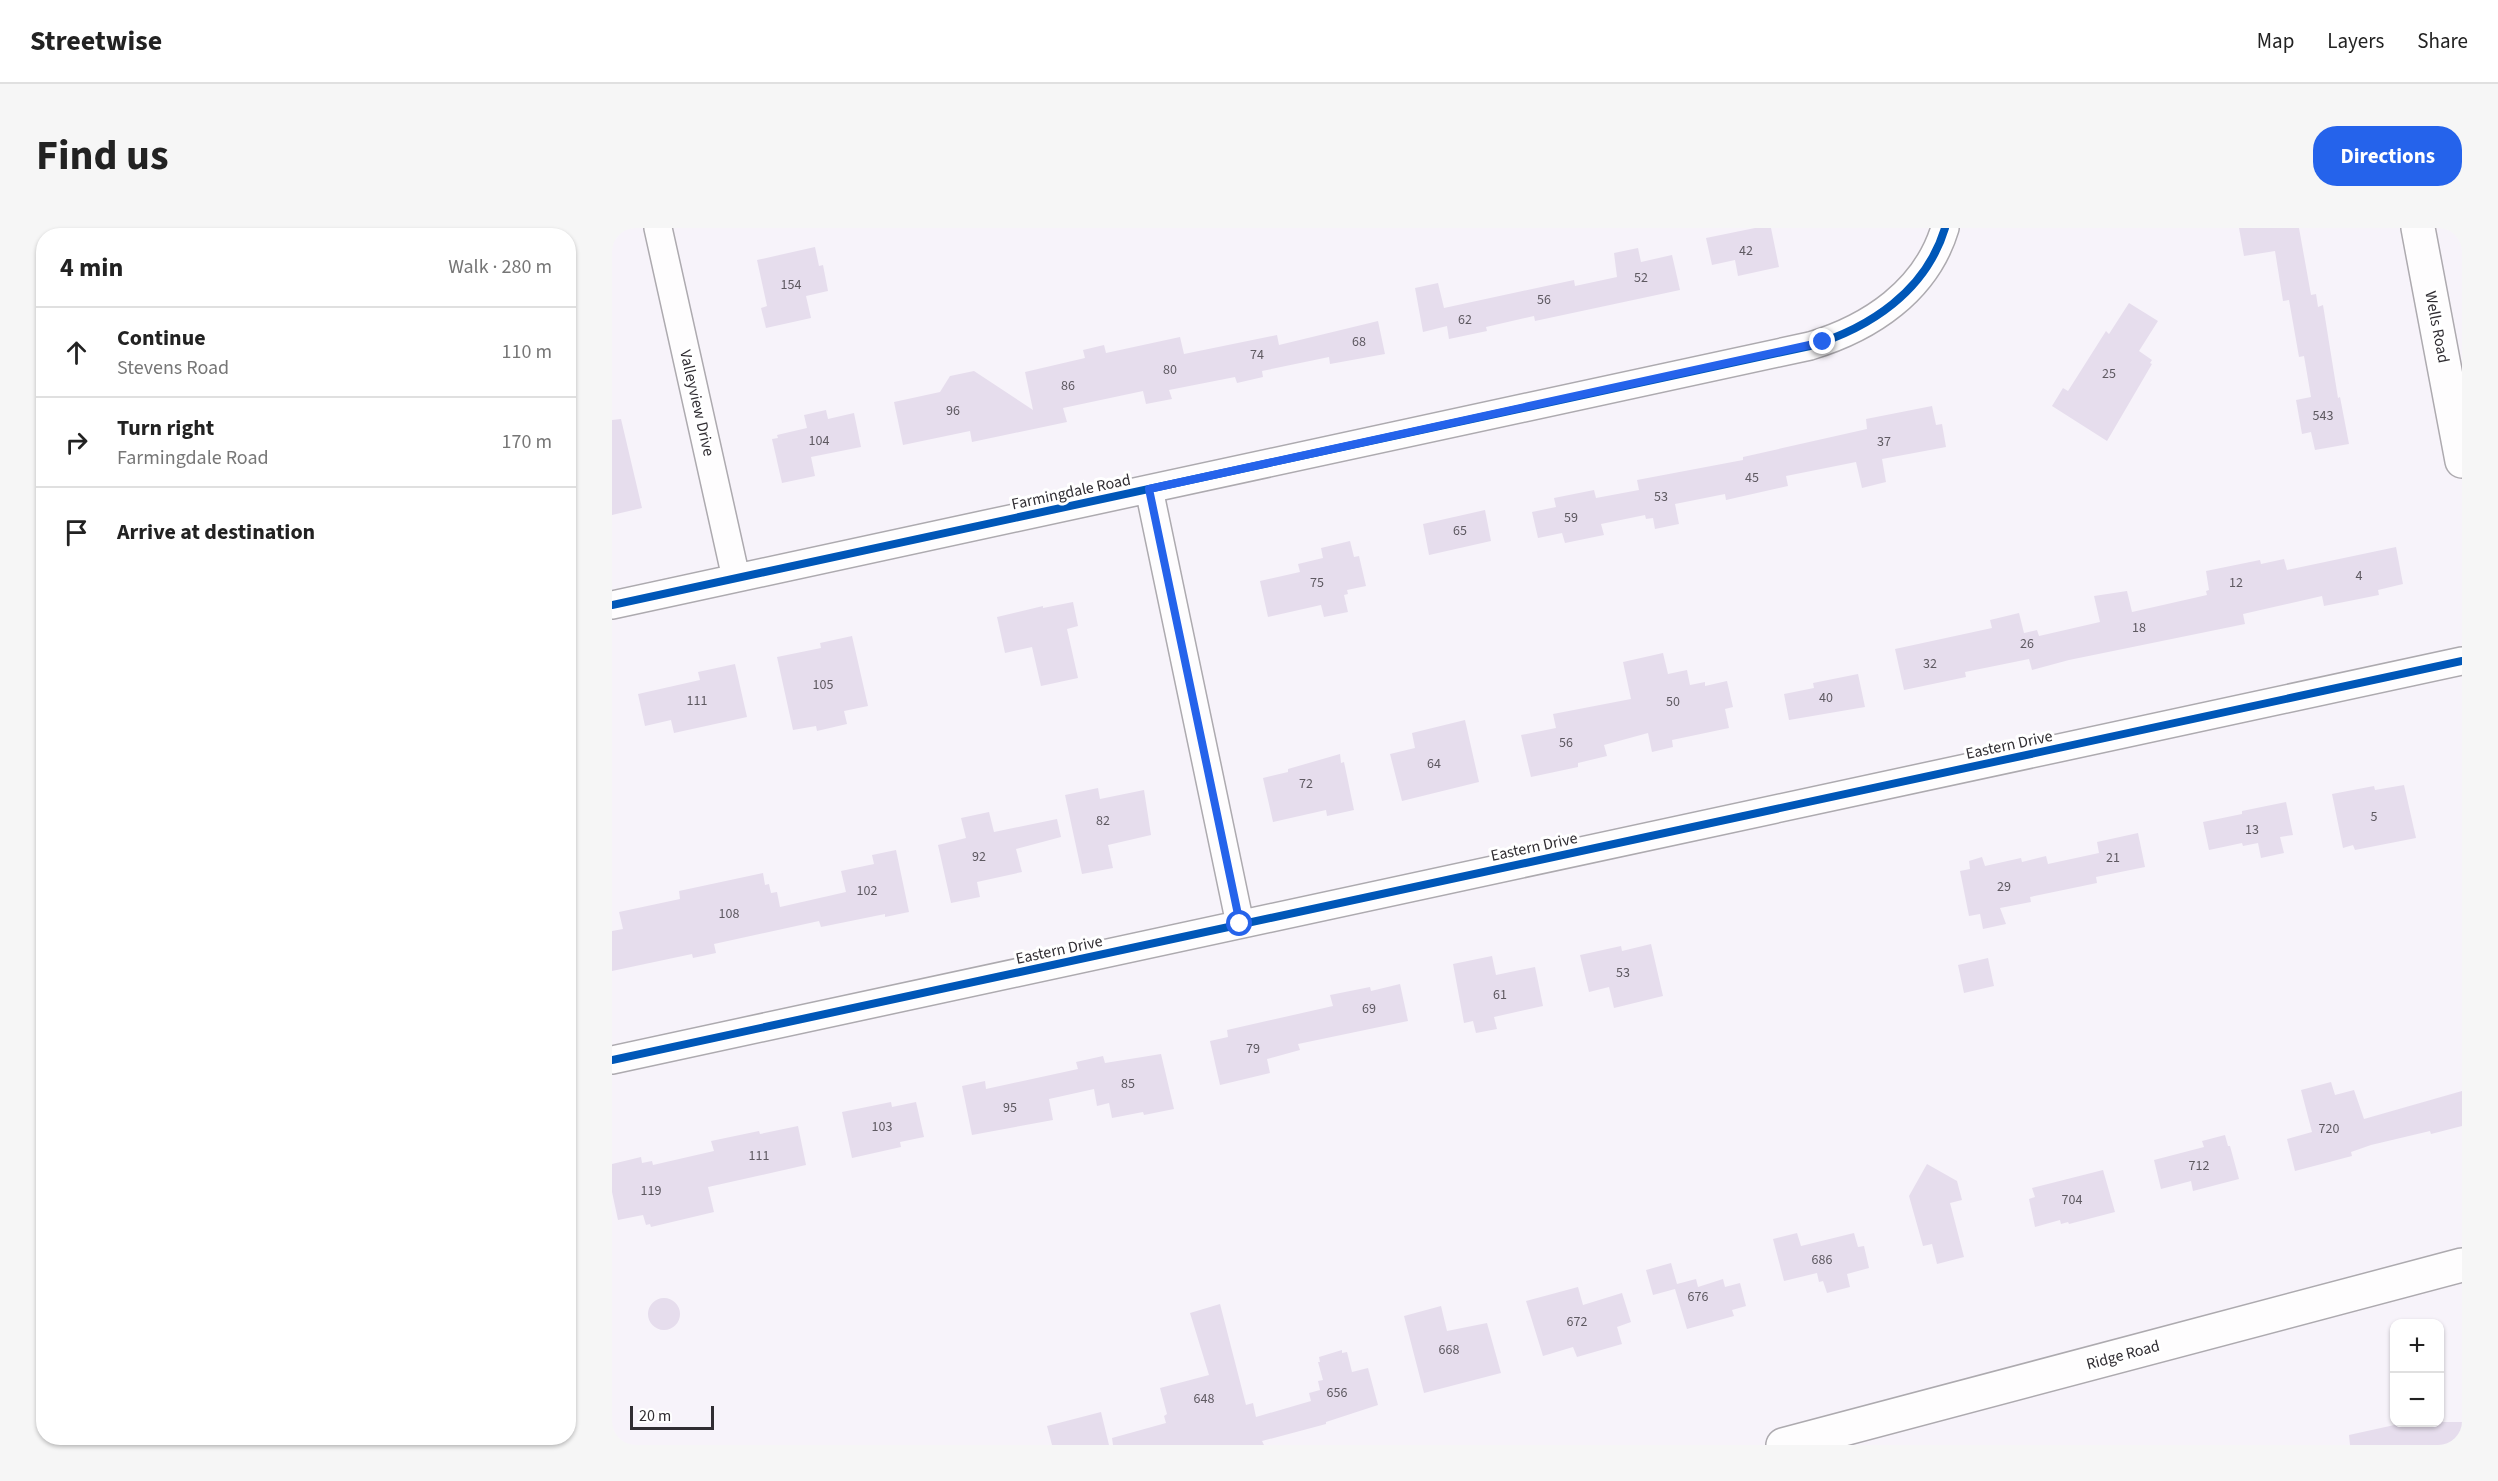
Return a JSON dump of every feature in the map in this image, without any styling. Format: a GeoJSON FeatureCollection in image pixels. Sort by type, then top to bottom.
{"type":"FeatureCollection","features":[{"type":"Feature","properties":{"kind":"street","name":"Valleyview Drive"},"geometry":{"type":"LineString","coordinates":[[658,228],[736,578]]}},
{"type":"Feature","properties":{"kind":"street","name":"Farmingdale Road"},"geometry":{"type":"LineString","coordinates":[[612,605],[1823,342],[1857,328],[1894,304],[1924,270],[1936,251],[1945,228]]}},
{"type":"Feature","properties":{"kind":"street","name":"Wells Road"},"geometry":{"type":"LineString","coordinates":[[2418,228],[2462,461]]}},
{"type":"Feature","properties":{"kind":"street"},"geometry":{"type":"LineString","coordinates":[[1149,489],[1240,924]]}},
{"type":"Feature","properties":{"kind":"street","name":"Eastern Drive"},"geometry":{"type":"LineString","coordinates":[[612,1060],[2462,661]]}},
{"type":"Feature","properties":{"kind":"street","name":"Ridge Road"},"geometry":{"type":"LineString","coordinates":[[1783,1445],[2462,1265]]}},
{"type":"Feature","properties":{"kind":"building"},"geometry":{"type":"Polygon","coordinates":[[[1755,228],[1771,228],[1779,267],[1738,276],[1735,260],[1712,265],[1706,238],[1755,228]]]}},
{"type":"Feature","properties":{"kind":"building"},"geometry":{"type":"Polygon","coordinates":[[[2239,228],[2299,228],[2311,295],[2316,294],[2318,307],[2323,305],[2338,398],[2340,397],[2349,444],[2315,450],[2311,432],[2302,434],[2296,400],[2311,397],[2304,356],[2299,357],[2289,300],[2283,301],[2275,251],[2244,256],[2239,228]]]}},
{"type":"Feature","properties":{"kind":"building"},"geometry":{"type":"Polygon","coordinates":[[[815,247],[819,266],[823,265],[828,291],[806,296],[811,318],[766,328],[761,308],[767,306],[757,260],[815,247]]]}},
{"type":"Feature","properties":{"kind":"building"},"geometry":{"type":"Polygon","coordinates":[[[1638,248],[1641,262],[1672,255],[1680,290],[1535,321],[1534,316],[1486,327],[1487,331],[1449,339],[1447,326],[1423,332],[1415,288],[1438,283],[1444,308],[1574,280],[1575,286],[1617,277],[1614,253],[1638,248]]]}},
{"type":"Feature","properties":{"kind":"building"},"geometry":{"type":"Polygon","coordinates":[[[2129,303],[2158,321],[2139,351],[2152,360],[2150,363],[2152,364],[2107,441],[2052,406],[2063,388],[2068,391],[2106,331],[2109,334],[2129,303]]]}},
{"type":"Feature","properties":{"kind":"building"},"geometry":{"type":"Polygon","coordinates":[[[1378,321],[1385,354],[1330,364],[1329,357],[1262,371],[1263,377],[1237,383],[1235,377],[1169,390],[1172,399],[1146,404],[1143,391],[1063,408],[1067,422],[972,442],[970,431],[903,445],[894,402],[940,392],[950,376],[974,371],[1033,410],[1025,372],[1085,358],[1083,350],[1104,345],[1106,353],[1180,337],[1184,354],[1277,335],[1279,345],[1378,321]]]}},
{"type":"Feature","properties":{"kind":"building"},"geometry":{"type":"Polygon","coordinates":[[[1932,406],[1936,425],[1942,424],[1946,447],[1882,459],[1886,482],[1862,488],[1856,462],[1786,476],[1788,486],[1726,500],[1725,494],[1675,504],[1679,524],[1655,529],[1653,518],[1646,519],[1645,515],[1601,524],[1604,535],[1565,543],[1562,533],[1538,538],[1532,512],[1556,507],[1554,498],[1594,490],[1596,498],[1639,490],[1637,480],[1743,460],[1743,457],[1867,429],[1866,419],[1932,406]]]}},
{"type":"Feature","properties":{"kind":"building"},"geometry":{"type":"Polygon","coordinates":[[[826,410],[828,419],[854,413],[861,447],[811,457],[815,476],[782,483],[772,439],[778,438],[777,435],[807,428],[804,415],[826,410]]]}},
{"type":"Feature","properties":{"kind":"building"},"geometry":{"type":"Polygon","coordinates":[[[621,419],[642,508],[612,515],[612,420],[621,419]]]}},
{"type":"Feature","properties":{"kind":"building"},"geometry":{"type":"Polygon","coordinates":[[[1485,510],[1491,541],[1429,555],[1423,524],[1485,510]]]}},
{"type":"Feature","properties":{"kind":"building"},"geometry":{"type":"Polygon","coordinates":[[[1350,541],[1354,557],[1359,556],[1366,586],[1347,590],[1348,594],[1344,595],[1348,612],[1324,617],[1321,605],[1268,617],[1260,581],[1300,572],[1298,564],[1323,558],[1321,548],[1350,541]]]}},
{"type":"Feature","properties":{"kind":"building"},"geometry":{"type":"Polygon","coordinates":[[[2396,547],[2403,584],[2378,590],[2379,595],[2324,606],[2322,596],[2243,614],[2245,624],[2069,660],[2032,670],[2029,659],[1965,672],[1966,677],[1904,690],[1895,649],[1992,628],[1990,620],[2019,613],[2024,633],[2037,630],[2039,636],[2100,622],[2094,596],[2127,591],[2132,612],[2207,595],[2206,591],[2209,590],[2206,571],[2260,560],[2261,564],[2284,559],[2287,570],[2396,547]]]}},
{"type":"Feature","properties":{"kind":"building"},"geometry":{"type":"Polygon","coordinates":[[[1073,602],[1078,626],[1067,629],[1078,678],[1041,686],[1032,647],[1005,653],[997,617],[1043,606],[1043,608],[1073,602]]]}},
{"type":"Feature","properties":{"kind":"building"},"geometry":{"type":"Polygon","coordinates":[[[852,636],[868,706],[844,711],[847,724],[817,731],[816,726],[793,730],[777,657],[821,648],[820,643],[852,636]]]}},
{"type":"Feature","properties":{"kind":"building"},"geometry":{"type":"Polygon","coordinates":[[[1663,653],[1668,674],[1687,670],[1690,685],[1705,682],[1705,686],[1727,681],[1733,707],[1725,709],[1729,728],[1672,740],[1673,747],[1652,752],[1648,733],[1604,745],[1607,756],[1578,763],[1578,767],[1531,777],[1521,735],[1556,728],[1553,714],[1631,699],[1623,662],[1663,653]]]}},
{"type":"Feature","properties":{"kind":"building"},"geometry":{"type":"Polygon","coordinates":[[[735,664],[747,717],[674,733],[671,720],[645,726],[638,694],[700,680],[698,672],[735,664]]]}},
{"type":"Feature","properties":{"kind":"building"},"geometry":{"type":"Polygon","coordinates":[[[1858,674],[1865,707],[1789,720],[1784,694],[1814,688],[1813,683],[1858,674]]]}},
{"type":"Feature","properties":{"kind":"building"},"geometry":{"type":"Polygon","coordinates":[[[1465,720],[1479,782],[1402,801],[1390,754],[1415,748],[1412,733],[1465,720]]]}},
{"type":"Feature","properties":{"kind":"building"},"geometry":{"type":"Polygon","coordinates":[[[1340,754],[1341,763],[1344,762],[1354,810],[1327,816],[1326,810],[1273,822],[1263,778],[1340,754]]]}},
{"type":"Feature","properties":{"kind":"building"},"geometry":{"type":"Polygon","coordinates":[[[2404,785],[2416,838],[2355,850],[2353,845],[2343,848],[2332,794],[2374,786],[2375,790],[2404,785]]]}},
{"type":"Feature","properties":{"kind":"building"},"geometry":{"type":"Polygon","coordinates":[[[1098,788],[1100,799],[1144,790],[1151,835],[1108,845],[1113,868],[1082,874],[1065,795],[1098,788]]]}},
{"type":"Feature","properties":{"kind":"building"},"geometry":{"type":"Polygon","coordinates":[[[2286,802],[2293,835],[2280,837],[2284,853],[2261,858],[2258,843],[2243,846],[2242,843],[2209,850],[2203,822],[2286,802]]]}},
{"type":"Feature","properties":{"kind":"building"},"geometry":{"type":"Polygon","coordinates":[[[989,812],[994,832],[1057,819],[1061,837],[1016,849],[1022,872],[977,882],[980,897],[951,903],[938,845],[966,838],[961,818],[989,812]]]}},
{"type":"Feature","properties":{"kind":"building"},"geometry":{"type":"Polygon","coordinates":[[[2138,833],[2145,867],[2096,877],[2097,883],[2030,897],[2031,902],[2000,908],[2006,924],[1983,929],[1980,914],[1969,916],[1960,871],[1970,869],[1969,861],[1982,857],[1985,866],[2021,858],[2022,862],[2046,856],[2048,864],[2099,853],[2097,842],[2138,833]]]}},
{"type":"Feature","properties":{"kind":"building"},"geometry":{"type":"Polygon","coordinates":[[[896,850],[909,912],[885,917],[885,914],[821,927],[819,921],[714,944],[716,953],[693,958],[692,954],[612,971],[612,931],[623,929],[619,912],[680,899],[679,891],[763,873],[765,885],[769,884],[771,893],[777,892],[780,907],[846,892],[841,871],[874,864],[872,855],[896,850]]]}},
{"type":"Feature","properties":{"kind":"building"},"geometry":{"type":"Polygon","coordinates":[[[1651,944],[1663,996],[1614,1008],[1609,987],[1589,992],[1580,955],[1621,946],[1622,951],[1651,944]]]}},
{"type":"Feature","properties":{"kind":"building"},"geometry":{"type":"Polygon","coordinates":[[[1492,956],[1496,975],[1535,967],[1543,1006],[1494,1017],[1497,1029],[1476,1033],[1473,1021],[1464,1023],[1453,964],[1492,956]]]}},
{"type":"Feature","properties":{"kind":"building"},"geometry":{"type":"Polygon","coordinates":[[[1988,958],[1994,986],[1964,993],[1958,965],[1988,958]]]}},
{"type":"Feature","properties":{"kind":"building"},"geometry":{"type":"Polygon","coordinates":[[[1400,984],[1408,1021],[1298,1044],[1300,1050],[1267,1059],[1270,1073],[1220,1085],[1210,1041],[1228,1037],[1227,1030],[1333,1006],[1330,995],[1370,987],[1371,991],[1400,984]]]}},
{"type":"Feature","properties":{"kind":"building"},"geometry":{"type":"Polygon","coordinates":[[[1161,1054],[1174,1109],[1112,1118],[1109,1103],[1097,1106],[1094,1089],[1049,1099],[1053,1120],[972,1135],[962,1086],[985,1081],[986,1089],[1078,1069],[1076,1062],[1103,1056],[1105,1063],[1161,1054]]]}},
{"type":"Feature","properties":{"kind":"building"},"geometry":{"type":"Polygon","coordinates":[[[2331,1082],[2335,1095],[2354,1090],[2364,1119],[2462,1091],[2462,1126],[2371,1145],[2351,1152],[2352,1156],[2295,1171],[2287,1139],[2312,1132],[2301,1090],[2331,1082]]]}},
{"type":"Feature","properties":{"kind":"building"},"geometry":{"type":"Polygon","coordinates":[[[891,1102],[892,1107],[916,1102],[924,1137],[900,1142],[901,1147],[852,1158],[842,1112],[891,1102]]]}},
{"type":"Feature","properties":{"kind":"building"},"geometry":{"type":"Polygon","coordinates":[[[798,1126],[806,1165],[708,1187],[714,1212],[651,1227],[650,1224],[646,1225],[643,1215],[618,1220],[612,1192],[612,1164],[641,1157],[642,1163],[652,1161],[653,1165],[714,1151],[711,1141],[798,1126]]]}},
{"type":"Feature","properties":{"kind":"building"},"geometry":{"type":"Polygon","coordinates":[[[2225,1135],[2239,1179],[2193,1191],[2191,1181],[2161,1189],[2154,1160],[2204,1147],[2202,1141],[2225,1135]]]}},
{"type":"Feature","properties":{"kind":"building"},"geometry":{"type":"Polygon","coordinates":[[[1927,1164],[1957,1181],[1962,1200],[1950,1203],[1964,1257],[1937,1264],[1932,1244],[1923,1246],[1909,1196],[1927,1164]]]}},
{"type":"Feature","properties":{"kind":"building"},"geometry":{"type":"Polygon","coordinates":[[[2103,1170],[2115,1212],[2069,1224],[2068,1222],[2061,1224],[2060,1220],[2035,1227],[2029,1199],[2035,1197],[2032,1188],[2103,1170]]]}},
{"type":"Feature","properties":{"kind":"building"},"geometry":{"type":"Polygon","coordinates":[[[1797,1233],[1801,1246],[1854,1233],[1858,1247],[1864,1246],[1869,1268],[1847,1274],[1850,1287],[1827,1293],[1823,1281],[1819,1282],[1817,1273],[1784,1281],[1773,1239],[1797,1233]]]}},
{"type":"Feature","properties":{"kind":"building"},"geometry":{"type":"Polygon","coordinates":[[[1671,1263],[1677,1284],[1696,1279],[1698,1287],[1723,1279],[1725,1287],[1740,1283],[1746,1306],[1732,1310],[1734,1316],[1687,1329],[1675,1289],[1653,1295],[1646,1270],[1671,1263]]]}},
{"type":"Feature","properties":{"kind":"building"},"geometry":{"type":"Polygon","coordinates":[[[1578,1287],[1583,1305],[1622,1293],[1631,1322],[1617,1327],[1622,1344],[1577,1357],[1573,1347],[1543,1356],[1526,1301],[1578,1287]]]}},
{"type":"Feature","properties":{"kind":"building"},"geometry":{"type":"Polygon","coordinates":[[[664,1298],[675,1303],[680,1314],[675,1325],[664,1330],[653,1325],[648,1314],[653,1303],[664,1298]]]}},
{"type":"Feature","properties":{"kind":"building"},"geometry":{"type":"Polygon","coordinates":[[[1220,1304],[1246,1405],[1253,1403],[1256,1417],[1311,1401],[1309,1393],[1320,1390],[1318,1381],[1323,1380],[1318,1362],[1320,1362],[1319,1357],[1342,1350],[1342,1353],[1347,1352],[1352,1372],[1368,1368],[1378,1405],[1326,1422],[1326,1424],[1262,1441],[1264,1445],[1113,1445],[1112,1438],[1166,1423],[1164,1416],[1167,1414],[1160,1388],[1209,1375],[1190,1313],[1220,1304]]]}},
{"type":"Feature","properties":{"kind":"building"},"geometry":{"type":"Polygon","coordinates":[[[1441,1306],[1447,1331],[1487,1323],[1501,1373],[1424,1393],[1404,1316],[1441,1306]]]}},
{"type":"Feature","properties":{"kind":"building"},"geometry":{"type":"Polygon","coordinates":[[[1101,1412],[1109,1445],[1052,1445],[1047,1426],[1101,1412]]]}},
{"type":"Feature","properties":{"kind":"building"},"geometry":{"type":"Polygon","coordinates":[[[2444,1422],[2462,1422],[2462,1445],[2350,1445],[2349,1435],[2390,1426],[2444,1427],[2444,1422]]]}},
{"type":"Feature","properties":{"kind":"cycle path"},"geometry":{"type":"LineString","coordinates":[[612,605],[1810,346],[1854,329],[1893,304],[1924,270],[1945,228]]}},
{"type":"Feature","properties":{"kind":"cycle path"},"geometry":{"type":"LineString","coordinates":[[612,1060],[2462,661]]}},
{"type":"Feature","properties":{"kind":"route"},"geometry":{"type":"LineString","coordinates":[[1240,924],[1149,489],[1823,342]]}}]}
